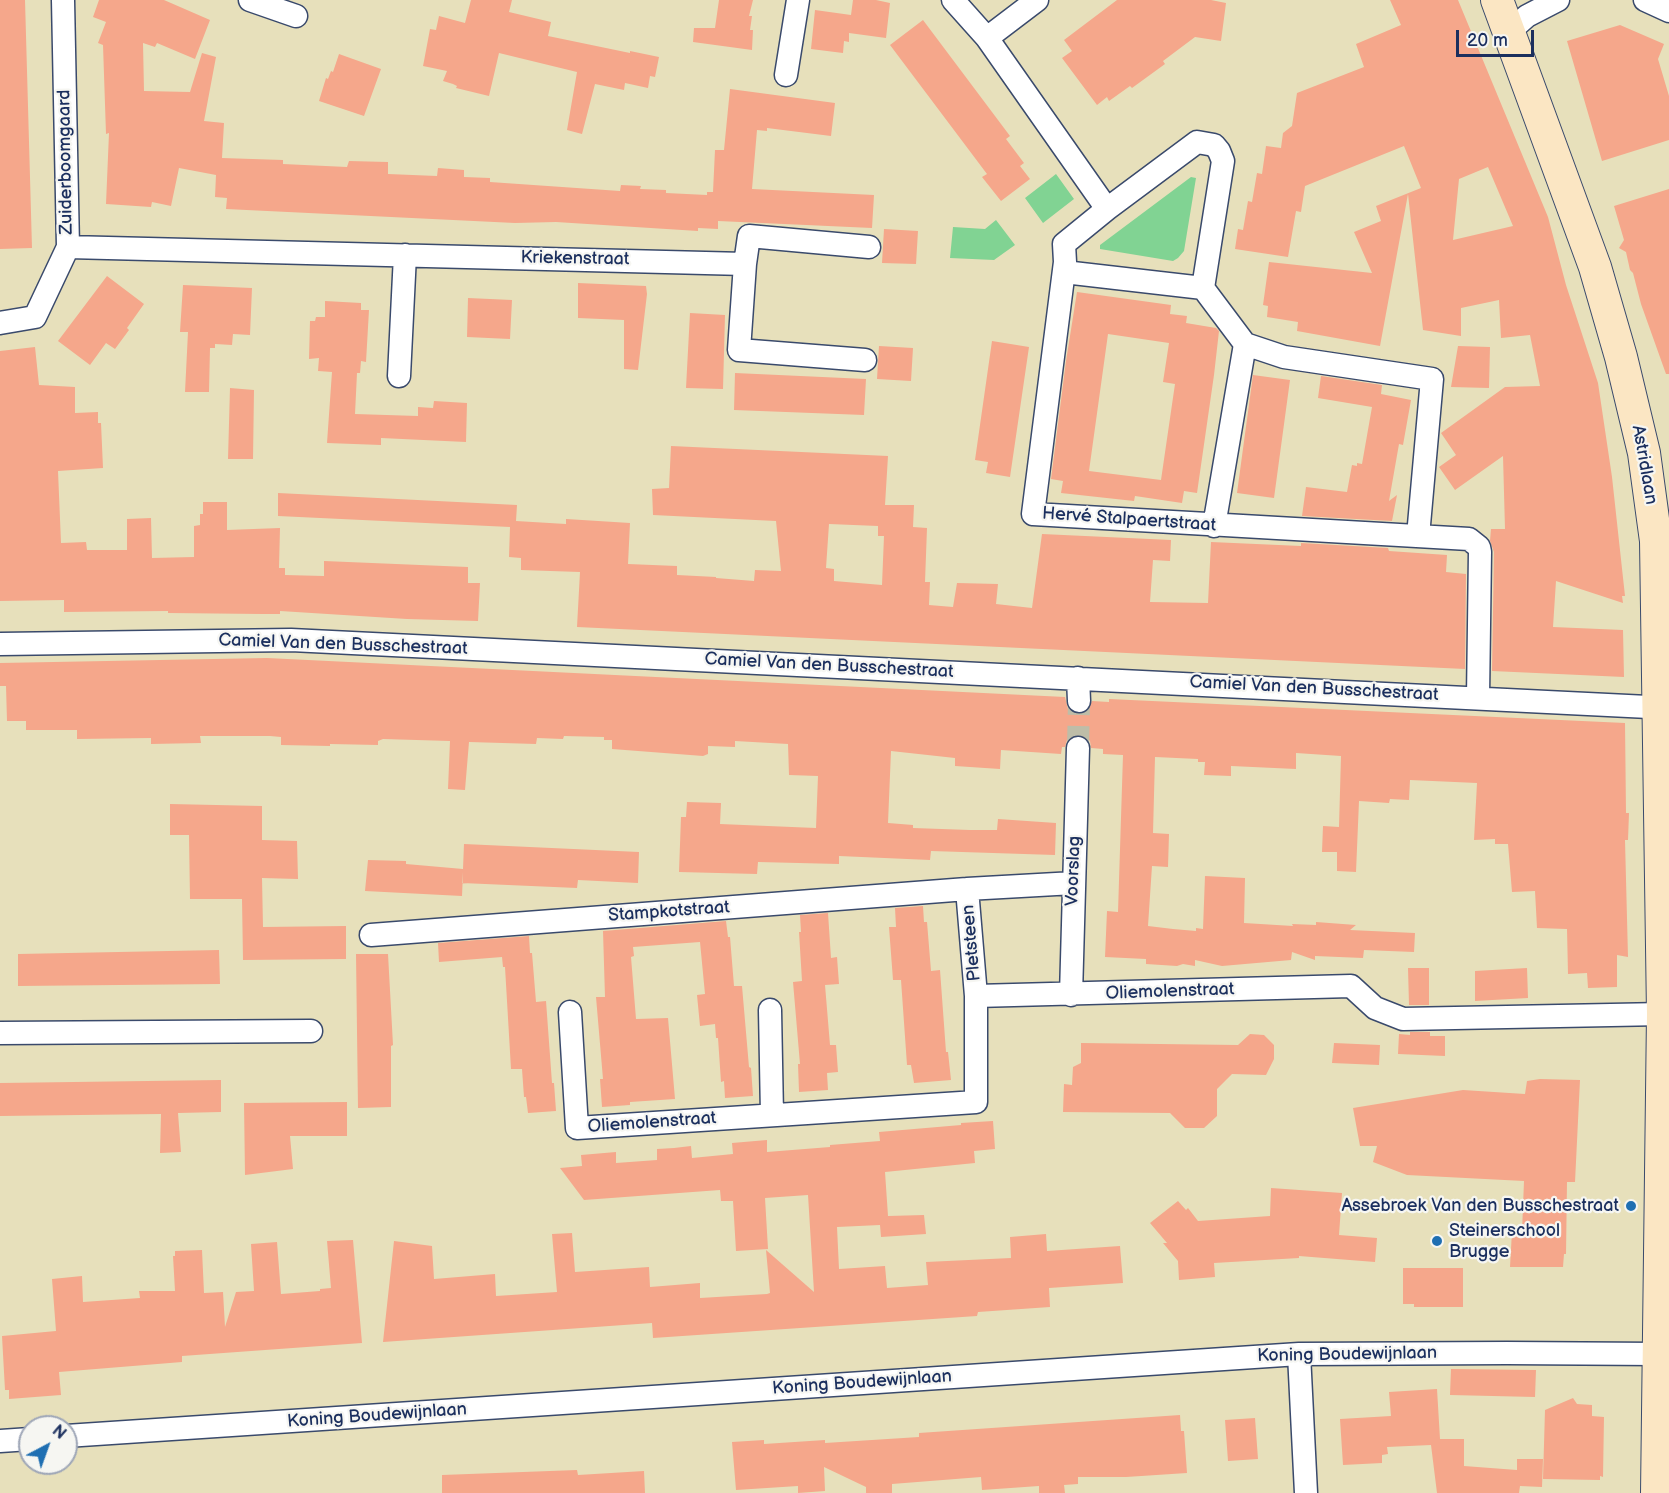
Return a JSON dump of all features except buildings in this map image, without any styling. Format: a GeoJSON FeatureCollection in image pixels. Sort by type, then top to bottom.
{"type":"FeatureCollection","features":[{"type":"Feature","properties":{"kind":"main road","name":"Astridlaan"},"geometry":{"type":"LineString","coordinates":[[1497,0],[1510,30],[1595,267],[1621,357],[1644,453],[1656,541],[1663,707],[1664,1355],[1657,1493]]}},
{"type":"Feature","properties":{"kind":"street","name":"Zuiderboomgaard"},"geometry":{"type":"LineString","coordinates":[[0,323],[34,317],[68,247],[63,0]]}},
{"type":"Feature","properties":{"kind":"street"},"geometry":{"type":"LineString","coordinates":[[250,0],[296,16]]}},
{"type":"Feature","properties":{"kind":"street"},"geometry":{"type":"LineString","coordinates":[[786,75],[798,0]]}},
{"type":"Feature","properties":{"kind":"street"},"geometry":{"type":"LineString","coordinates":[[953,0],[987,38],[1107,209],[1197,142],[1214,145],[1223,161],[1203,288],[1245,344],[1284,357],[1432,379],[1418,536]]}},
{"type":"Feature","properties":{"kind":"street"},"geometry":{"type":"LineString","coordinates":[[987,38],[1037,0]]}},
{"type":"Feature","properties":{"kind":"street"},"geometry":{"type":"LineString","coordinates":[[1510,30],[1527,16],[1558,0]]}},
{"type":"Feature","properties":{"kind":"street"},"geometry":{"type":"LineString","coordinates":[[1645,0],[1669,11]]}},
{"type":"Feature","properties":{"kind":"street","name":"Hervé Stalpaertstraat"},"geometry":{"type":"LineString","coordinates":[[1107,209],[1064,244],[1064,272],[1033,514],[1214,526],[1463,538],[1475,542],[1480,552],[1478,697]]}},
{"type":"Feature","properties":{"kind":"street"},"geometry":{"type":"LineString","coordinates":[[865,360],[739,350],[745,264],[750,236],[869,247]]}},
{"type":"Feature","properties":{"kind":"street","name":"Kriekenstraat"},"geometry":{"type":"LineString","coordinates":[[68,247],[745,264]]}},
{"type":"Feature","properties":{"kind":"street"},"geometry":{"type":"LineString","coordinates":[[399,376],[405,255]]}},
{"type":"Feature","properties":{"kind":"street"},"geometry":{"type":"LineString","coordinates":[[1064,272],[1203,288]]}},
{"type":"Feature","properties":{"kind":"street"},"geometry":{"type":"LineString","coordinates":[[1214,526],[1245,344]]}},
{"type":"Feature","properties":{"kind":"street","name":"Camiel Van den Busschestraat"},"geometry":{"type":"LineString","coordinates":[[0,644],[283,640],[1663,707]]}},
{"type":"Feature","properties":{"kind":"street"},"geometry":{"type":"LineString","coordinates":[[1078,678],[1079,701]]}},
{"type":"Feature","properties":{"kind":"street","name":"Voorslag"},"geometry":{"type":"LineString","coordinates":[[1071,995],[1078,748]]}},
{"type":"Feature","properties":{"kind":"street","name":"Pletsteen"},"geometry":{"type":"LineString","coordinates":[[976,996],[967,889],[1074,883]]}},
{"type":"Feature","properties":{"kind":"street","name":"Stampkotstraat"},"geometry":{"type":"LineString","coordinates":[[371,935],[967,889]]}},
{"type":"Feature","properties":{"kind":"street","name":"Oliemolenstraat"},"geometry":{"type":"LineString","coordinates":[[570,1012],[577,1128],[976,1102],[976,996],[1351,986],[1375,1008],[1403,1019],[1663,1014]]}},
{"type":"Feature","properties":{"kind":"street"},"geometry":{"type":"LineString","coordinates":[[770,1010],[772,1115]]}},
{"type":"Feature","properties":{"kind":"street"},"geometry":{"type":"LineString","coordinates":[[0,1033],[311,1031]]}},
{"type":"Feature","properties":{"kind":"street"},"geometry":{"type":"LineString","coordinates":[[1299,1354],[1306,1493]]}},
{"type":"Feature","properties":{"kind":"street","name":"Koning Boudewijnlaan"},"geometry":{"type":"LineString","coordinates":[[78,1435],[1299,1354],[1664,1355]]}},
{"type":"Feature","properties":{"kind":"street"},"geometry":{"type":"LineString","coordinates":[[0,1441],[18,1440]]}},
{"type":"Feature","properties":{"kind":"green space"},"geometry":{"type":"Polygon","coordinates":[[[1056,174],[1074,199],[1043,223],[1025,198],[1056,174]]]}},
{"type":"Feature","properties":{"kind":"green space"},"geometry":{"type":"Polygon","coordinates":[[[1191,177],[1196,178],[1184,251],[1178,258],[1173,261],[1100,249],[1100,245],[1191,177]]]}},
{"type":"Feature","properties":{"kind":"green space"},"geometry":{"type":"Polygon","coordinates":[[[996,220],[1015,245],[994,260],[950,258],[953,227],[985,229],[996,220]]]}},
{"type":"Feature","properties":{"kind":"tunnel"},"geometry":{"type":"LineString","coordinates":[[1078,748],[1079,701]]}},
{"type":"Feature","properties":{"kind":"place","name":"Assebroek Van den Busschestraat"},"geometry":{"type":"Point","coordinates":[1631,1206]}},
{"type":"Feature","properties":{"kind":"place","name":"Steinerschool Brugge"},"geometry":{"type":"Point","coordinates":[1437,1241]}}]}
